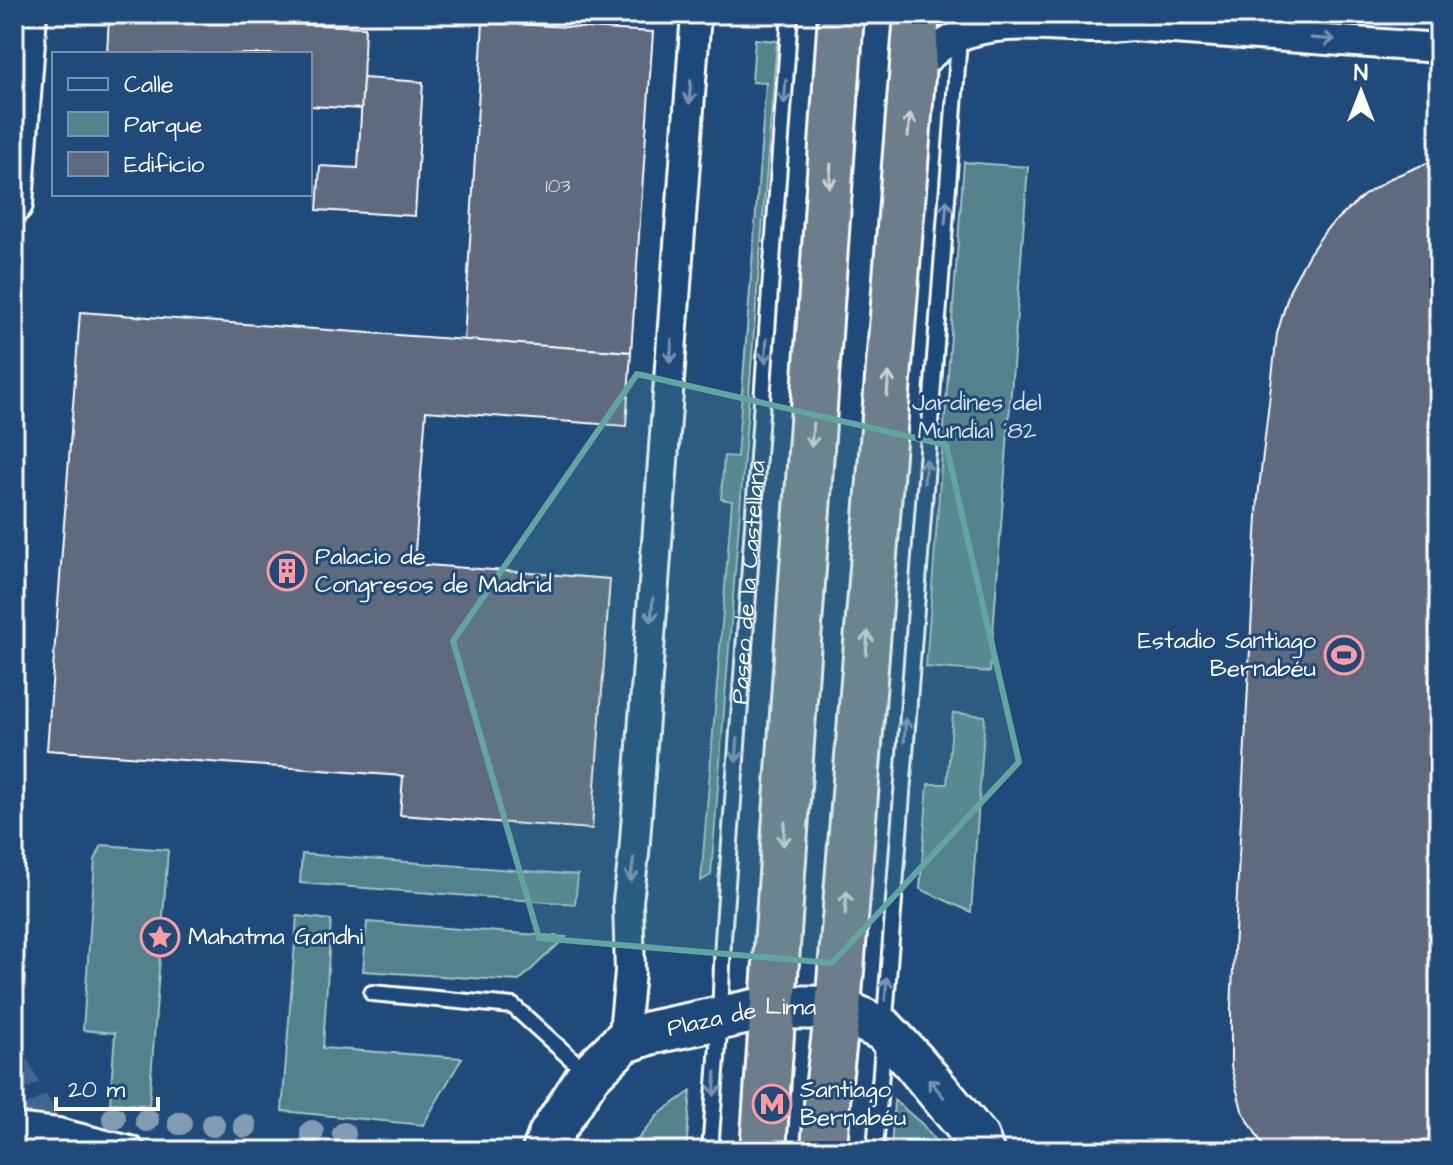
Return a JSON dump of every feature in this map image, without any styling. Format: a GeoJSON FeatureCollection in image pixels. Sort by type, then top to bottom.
{"type":"FeatureCollection","features":[{"type":"Feature","properties":{"kind":"highway"},"geometry":{"type":"LineString","coordinates":[[763,1151],[841,14]]}},
{"type":"Feature","properties":{"kind":"highway"},"geometry":{"type":"LineString","coordinates":[[824,1151],[917,14]]}},
{"type":"Feature","properties":{"kind":"main road","name":"Plaza de Lima"},"geometry":{"type":"LineString","coordinates":[[623,1042],[773,1007],[838,1008],[884,1030],[977,1138],[982,1151]]}},
{"type":"Feature","properties":{"kind":"main road"},"geometry":{"type":"LineString","coordinates":[[540,1146],[589,1075],[623,1042]]}},
{"type":"Feature","properties":{"kind":"street"},"geometry":{"type":"LineString","coordinates":[[14,204],[28,14]]}},
{"type":"Feature","properties":{"kind":"street"},"geometry":{"type":"LineString","coordinates":[[623,1042],[630,972],[628,901],[696,14]]}},
{"type":"Feature","properties":{"kind":"street"},"geometry":{"type":"LineString","coordinates":[[913,71],[960,25],[1106,22],[1439,48]]}},
{"type":"Feature","properties":{"kind":"street"},"geometry":{"type":"LineString","coordinates":[[14,1128],[58,1133],[130,1151]]}},
{"type":"Feature","properties":{"kind":"lane","name":"Paseo de la Castellana"},"geometry":{"type":"LineString","coordinates":[[710,1151],[790,14]]}},
{"type":"Feature","properties":{"kind":"lane"},"geometry":{"type":"LineString","coordinates":[[875,1151],[960,25]]}},
{"type":"Feature","properties":{"kind":"lane"},"geometry":{"type":"LineString","coordinates":[[372,993],[513,1006],[589,1075]]}},
{"type":"Feature","properties":{"kind":"highlighted area"},"geometry":{"type":"Polygon","coordinates":[[[637,374],[946,445],[1019,762],[832,963],[539,938],[453,641],[637,374]]]}},
{"type":"Feature","properties":{"kind":"green space"},"geometry":{"type":"Polygon","coordinates":[[[755,39],[777,41],[711,875],[701,881],[732,501],[721,499],[724,456],[737,457],[766,83],[752,82],[755,39]]]}},
{"type":"Feature","properties":{"kind":"green space","name":"Jardines del Mundial ´82"},"geometry":{"type":"Polygon","coordinates":[[[964,162],[1028,167],[990,672],[926,667],[964,162]]]}},
{"type":"Feature","properties":{"kind":"green space"},"geometry":{"type":"Polygon","coordinates":[[[953,713],[985,716],[971,912],[920,889],[928,784],[947,784],[953,713]]]}},
{"type":"Feature","properties":{"kind":"green space"},"geometry":{"type":"Polygon","coordinates":[[[102,845],[168,850],[149,1105],[110,1103],[115,1033],[83,1030],[95,860],[102,845]]]}},
{"type":"Feature","properties":{"kind":"green space"},"geometry":{"type":"Polygon","coordinates":[[[302,854],[578,875],[575,904],[300,883],[302,854]]]}},
{"type":"Feature","properties":{"kind":"green space"},"geometry":{"type":"Polygon","coordinates":[[[297,916],[331,920],[323,1048],[462,1058],[423,1125],[282,1111],[297,916]]]}},
{"type":"Feature","properties":{"kind":"green space"},"geometry":{"type":"Polygon","coordinates":[[[367,922],[566,937],[519,981],[363,971],[367,922]]]}},
{"type":"Feature","properties":{"kind":"green space"},"geometry":{"type":"Polygon","coordinates":[[[691,1091],[686,1151],[628,1151],[659,1114],[691,1091]]]}},
{"type":"Feature","properties":{"kind":"green space"},"geometry":{"type":"Polygon","coordinates":[[[894,1100],[922,1124],[943,1151],[891,1151],[894,1100]]]}},
{"type":"Feature","properties":{"kind":"building"},"geometry":{"type":"Polygon","coordinates":[[[109,16],[365,27],[362,109],[312,106],[312,52],[107,52],[109,16]]]}},
{"type":"Feature","properties":{"kind":"building"},"geometry":{"type":"Polygon","coordinates":[[[483,22],[653,32],[631,352],[464,341],[483,22]]]}},
{"type":"Feature","properties":{"kind":"building"},"geometry":{"type":"Polygon","coordinates":[[[363,78],[423,82],[415,216],[317,210],[320,166],[358,168],[363,78]]]}},
{"type":"Feature","properties":{"kind":"building","name":"Estadio Santiago Bernabéu"},"geometry":{"type":"Polygon","coordinates":[[[1439,158],[1439,1151],[1266,1151],[1242,1110],[1236,1087],[1231,1066],[1231,1008],[1258,497],[1277,334],[1290,289],[1326,230],[1363,196],[1391,178],[1439,158]]]}},
{"type":"Feature","properties":{"kind":"building","name":"Palacio de Congresos de Madrid"},"geometry":{"type":"Polygon","coordinates":[[[80,312],[631,352],[626,426],[426,411],[414,564],[610,579],[592,829],[400,815],[403,776],[47,750],[80,312]]]}},
{"type":"Feature","properties":{"kind":"tunnel"},"geometry":{"type":"LineString","coordinates":[[14,1064],[61,1151]]}},
{"type":"Feature","properties":{"kind":"place","name":"Palacio de Congresos de Madrid"},"geometry":{"type":"Point","coordinates":[287,571]}},
{"type":"Feature","properties":{"kind":"place","name":"Estadio Santiago Bernabéu"},"geometry":{"type":"Point","coordinates":[1344,655]}},
{"type":"Feature","properties":{"kind":"place","name":"Mahatma Gandhi"},"geometry":{"type":"Point","coordinates":[160,937]}},
{"type":"Feature","properties":{"kind":"place","name":"Santiago Bernabéu"},"geometry":{"type":"Point","coordinates":[772,1104]}}]}
